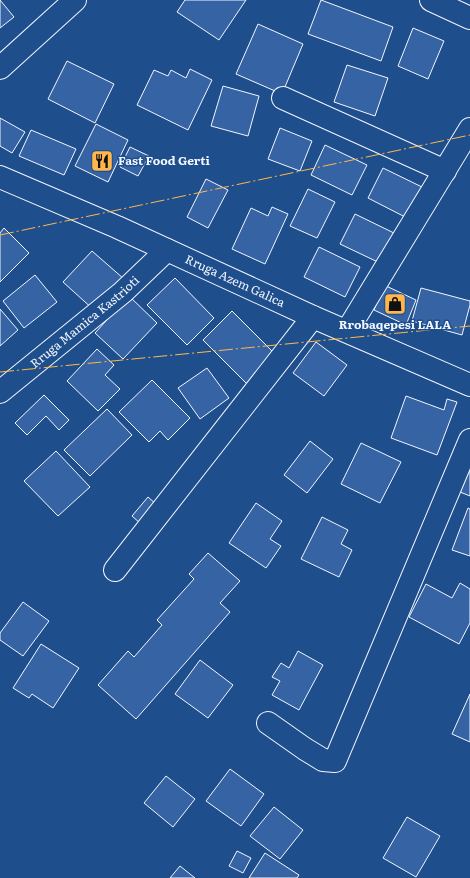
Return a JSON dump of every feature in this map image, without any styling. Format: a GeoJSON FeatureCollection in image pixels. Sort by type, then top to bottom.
{"type":"FeatureCollection","features":[{"type":"Feature","properties":{"kind":"street"},"geometry":{"type":"LineString","coordinates":[[0,68],[75,0]]}},
{"type":"Feature","properties":{"kind":"street"},"geometry":{"type":"LineString","coordinates":[[431,0],[470,18]]}},
{"type":"Feature","properties":{"kind":"street"},"geometry":{"type":"LineString","coordinates":[[283,98],[444,171]]}},
{"type":"Feature","properties":{"kind":"street"},"geometry":{"type":"LineString","coordinates":[[347,331],[470,130]]}},
{"type":"Feature","properties":{"kind":"street","name":"Rruga Azem Galica"},"geometry":{"type":"LineString","coordinates":[[0,177],[117,227],[470,385]]}},
{"type":"Feature","properties":{"kind":"street","name":"Rruga Mamica Kastrioti"},"geometry":{"type":"LineString","coordinates":[[0,392],[123,292],[168,250]]}},
{"type":"Feature","properties":{"kind":"street"},"geometry":{"type":"LineString","coordinates":[[115,570],[313,316]]}},
{"type":"Feature","properties":{"kind":"street"},"geometry":{"type":"LineString","coordinates":[[268,723],[323,760],[335,760],[470,440]]}},
{"type":"Feature","properties":{"kind":"building"},"geometry":{"type":"Polygon","coordinates":[[[0,0],[14,17],[0,28],[0,0]]]}},
{"type":"Feature","properties":{"kind":"building"},"geometry":{"type":"Polygon","coordinates":[[[185,0],[246,0],[219,40],[177,12],[185,0]]]}},
{"type":"Feature","properties":{"kind":"building"},"geometry":{"type":"Polygon","coordinates":[[[321,0],[393,27],[381,61],[308,34],[321,0]]]}},
{"type":"Feature","properties":{"kind":"building"},"geometry":{"type":"Polygon","coordinates":[[[258,24],[303,44],[282,94],[236,74],[258,24]]]}},
{"type":"Feature","properties":{"kind":"building"},"geometry":{"type":"Polygon","coordinates":[[[413,28],[444,41],[428,79],[398,66],[413,28]]]}},
{"type":"Feature","properties":{"kind":"building"},"geometry":{"type":"Polygon","coordinates":[[[67,61],[114,84],[95,123],[48,99],[67,61]]]}},
{"type":"Feature","properties":{"kind":"building"},"geometry":{"type":"Polygon","coordinates":[[[347,65],[388,78],[375,116],[334,102],[347,65]]]}},
{"type":"Feature","properties":{"kind":"building"},"geometry":{"type":"Polygon","coordinates":[[[190,69],[212,80],[188,130],[137,105],[154,70],[168,76],[171,70],[186,78],[190,69]]]}},
{"type":"Feature","properties":{"kind":"building"},"geometry":{"type":"Polygon","coordinates":[[[223,86],[259,96],[248,136],[211,126],[223,86]]]}},
{"type":"Feature","properties":{"kind":"building"},"geometry":{"type":"Polygon","coordinates":[[[0,118],[25,132],[12,153],[0,146],[0,118]]]}},
{"type":"Feature","properties":{"kind":"building"},"geometry":{"type":"Polygon","coordinates":[[[96,124],[128,140],[108,182],[75,166],[96,124]]]}},
{"type":"Feature","properties":{"kind":"building"},"geometry":{"type":"Polygon","coordinates":[[[280,128],[312,141],[300,171],[268,159],[280,128]]]}},
{"type":"Feature","properties":{"kind":"building"},"geometry":{"type":"Polygon","coordinates":[[[31,130],[76,149],[64,175],[19,156],[31,130]]]}},
{"type":"Feature","properties":{"kind":"building"},"geometry":{"type":"Polygon","coordinates":[[[325,145],[367,165],[352,195],[311,175],[325,145]]]}},
{"type":"Feature","properties":{"kind":"building"},"geometry":{"type":"Polygon","coordinates":[[[130,147],[149,156],[138,176],[120,167],[130,147]]]}},
{"type":"Feature","properties":{"kind":"building"},"geometry":{"type":"Polygon","coordinates":[[[383,168],[424,188],[409,219],[368,198],[383,168]]]}},
{"type":"Feature","properties":{"kind":"building"},"geometry":{"type":"Polygon","coordinates":[[[206,179],[228,190],[208,228],[187,217],[206,179]]]}},
{"type":"Feature","properties":{"kind":"building"},"geometry":{"type":"Polygon","coordinates":[[[308,189],[335,202],[317,238],[290,226],[308,189]]]}},
{"type":"Feature","properties":{"kind":"building"},"geometry":{"type":"Polygon","coordinates":[[[272,207],[288,214],[265,264],[232,249],[251,208],[268,216],[272,207]]]}},
{"type":"Feature","properties":{"kind":"building"},"geometry":{"type":"Polygon","coordinates":[[[355,214],[396,234],[382,264],[340,244],[355,214]]]}},
{"type":"Feature","properties":{"kind":"building"},"geometry":{"type":"Polygon","coordinates":[[[4,228],[29,253],[0,282],[0,233],[4,228]]]}},
{"type":"Feature","properties":{"kind":"building"},"geometry":{"type":"Polygon","coordinates":[[[319,247],[360,267],[345,297],[304,277],[319,247]]]}},
{"type":"Feature","properties":{"kind":"building"},"geometry":{"type":"Polygon","coordinates":[[[92,251],[124,279],[95,311],[63,282],[92,251]]]}},
{"type":"Feature","properties":{"kind":"building"},"geometry":{"type":"Polygon","coordinates":[[[35,275],[57,302],[24,328],[3,301],[35,275]]]}},
{"type":"Feature","properties":{"kind":"building"},"geometry":{"type":"Polygon","coordinates":[[[175,278],[214,318],[187,345],[147,305],[175,278]]]}},
{"type":"Feature","properties":{"kind":"building"},"geometry":{"type":"Polygon","coordinates":[[[384,285],[416,300],[406,325],[374,310],[384,285]]]}},
{"type":"Feature","properties":{"kind":"building"},"geometry":{"type":"Polygon","coordinates":[[[421,288],[470,301],[462,335],[412,321],[421,288]]]}},
{"type":"Feature","properties":{"kind":"building"},"geometry":{"type":"Polygon","coordinates":[[[129,296],[157,323],[123,359],[95,333],[129,296]]]}},
{"type":"Feature","properties":{"kind":"building"},"geometry":{"type":"Polygon","coordinates":[[[0,309],[18,330],[0,346],[0,309]]]}},
{"type":"Feature","properties":{"kind":"building"},"geometry":{"type":"Polygon","coordinates":[[[232,311],[276,355],[247,384],[203,340],[232,311]]]}},
{"type":"Feature","properties":{"kind":"building"},"geometry":{"type":"Polygon","coordinates":[[[316,342],[347,365],[324,396],[293,373],[316,342]]]}},
{"type":"Feature","properties":{"kind":"building"},"geometry":{"type":"Polygon","coordinates":[[[97,349],[114,365],[105,375],[120,389],[98,411],[67,381],[97,349]]]}},
{"type":"Feature","properties":{"kind":"building"},"geometry":{"type":"Polygon","coordinates":[[[207,368],[229,398],[200,419],[178,388],[207,368]]]}},
{"type":"Feature","properties":{"kind":"building"},"geometry":{"type":"Polygon","coordinates":[[[152,380],[190,418],[168,440],[160,431],[149,442],[119,412],[152,380]]]}},
{"type":"Feature","properties":{"kind":"building"},"geometry":{"type":"Polygon","coordinates":[[[44,395],[69,420],[59,430],[46,416],[27,435],[15,423],[44,395]]]}},
{"type":"Feature","properties":{"kind":"building"},"geometry":{"type":"Polygon","coordinates":[[[406,396],[444,410],[447,399],[457,402],[437,455],[391,438],[406,396]]]}},
{"type":"Feature","properties":{"kind":"building"},"geometry":{"type":"Polygon","coordinates":[[[107,409],[132,435],[90,476],[64,450],[107,409]]]}},
{"type":"Feature","properties":{"kind":"building"},"geometry":{"type":"Polygon","coordinates":[[[310,441],[333,459],[307,493],[284,475],[310,441]]]}},
{"type":"Feature","properties":{"kind":"building"},"geometry":{"type":"Polygon","coordinates":[[[361,443],[401,462],[380,503],[341,484],[361,443]]]}},
{"type":"Feature","properties":{"kind":"building"},"geometry":{"type":"Polygon","coordinates":[[[56,451],[90,487],[58,516],[24,481],[56,451]]]}},
{"type":"Feature","properties":{"kind":"building"},"geometry":{"type":"Polygon","coordinates":[[[470,468],[470,496],[460,492],[470,468]]]}},
{"type":"Feature","properties":{"kind":"building"},"geometry":{"type":"Polygon","coordinates":[[[148,497],[157,505],[141,524],[132,516],[148,497]]]}},
{"type":"Feature","properties":{"kind":"building"},"geometry":{"type":"Polygon","coordinates":[[[256,503],[282,521],[270,539],[281,546],[266,568],[229,543],[256,503]]]}},
{"type":"Feature","properties":{"kind":"building"},"geometry":{"type":"Polygon","coordinates":[[[468,508],[470,509],[470,556],[452,550],[468,508]]]}},
{"type":"Feature","properties":{"kind":"building"},"geometry":{"type":"Polygon","coordinates":[[[322,517],[348,530],[341,544],[352,550],[339,577],[301,559],[322,517]]]}},
{"type":"Feature","properties":{"kind":"building"},"geometry":{"type":"Polygon","coordinates":[[[208,553],[240,581],[220,603],[230,612],[136,719],[98,685],[128,651],[134,657],[162,625],[157,620],[194,579],[189,574],[208,553]]]}},
{"type":"Feature","properties":{"kind":"building"},"geometry":{"type":"Polygon","coordinates":[[[460,583],[470,589],[470,623],[459,644],[409,617],[426,584],[452,598],[460,583]]]}},
{"type":"Feature","properties":{"kind":"building"},"geometry":{"type":"Polygon","coordinates":[[[23,602],[49,621],[23,656],[0,640],[0,633],[23,602]]]}},
{"type":"Feature","properties":{"kind":"building"},"geometry":{"type":"Polygon","coordinates":[[[41,644],[79,668],[53,708],[32,694],[29,698],[13,688],[41,644]]]}},
{"type":"Feature","properties":{"kind":"building"},"geometry":{"type":"Polygon","coordinates":[[[298,651],[323,665],[299,710],[272,695],[280,681],[272,677],[281,663],[289,668],[298,651]]]}},
{"type":"Feature","properties":{"kind":"building"},"geometry":{"type":"Polygon","coordinates":[[[200,660],[233,685],[208,718],[175,694],[200,660]]]}},
{"type":"Feature","properties":{"kind":"building"},"geometry":{"type":"Polygon","coordinates":[[[470,694],[470,742],[452,734],[470,694]]]}},
{"type":"Feature","properties":{"kind":"building"},"geometry":{"type":"Polygon","coordinates":[[[230,769],[264,794],[241,826],[206,801],[230,769]]]}},
{"type":"Feature","properties":{"kind":"building"},"geometry":{"type":"Polygon","coordinates":[[[166,776],[195,799],[173,827],[144,803],[166,776]]]}},
{"type":"Feature","properties":{"kind":"building"},"geometry":{"type":"Polygon","coordinates":[[[274,807],[303,830],[280,859],[250,836],[274,807]]]}},
{"type":"Feature","properties":{"kind":"building"},"geometry":{"type":"Polygon","coordinates":[[[407,817],[440,836],[416,877],[383,858],[407,817]]]}},
{"type":"Feature","properties":{"kind":"building"},"geometry":{"type":"Polygon","coordinates":[[[237,851],[251,858],[243,873],[229,866],[237,851]]]}},
{"type":"Feature","properties":{"kind":"building"},"geometry":{"type":"Polygon","coordinates":[[[265,853],[299,875],[297,878],[249,878],[265,853]]]}},
{"type":"Feature","properties":{"kind":"building"},"geometry":{"type":"Polygon","coordinates":[[[180,866],[195,878],[170,878],[180,866]]]}},
{"type":"Feature","properties":{"kind":"power"},"geometry":{"type":"LineString","coordinates":[[0,235],[470,135]]}},
{"type":"Feature","properties":{"kind":"power"},"geometry":{"type":"LineString","coordinates":[[0,372],[470,326]]}},
{"type":"Feature","properties":{"kind":"place","name":"Fast Food Gerti"},"geometry":{"type":"Point","coordinates":[102,161]}},
{"type":"Feature","properties":{"kind":"place","name":"Rrobaqepesi LALA"},"geometry":{"type":"Point","coordinates":[395,304]}}]}
